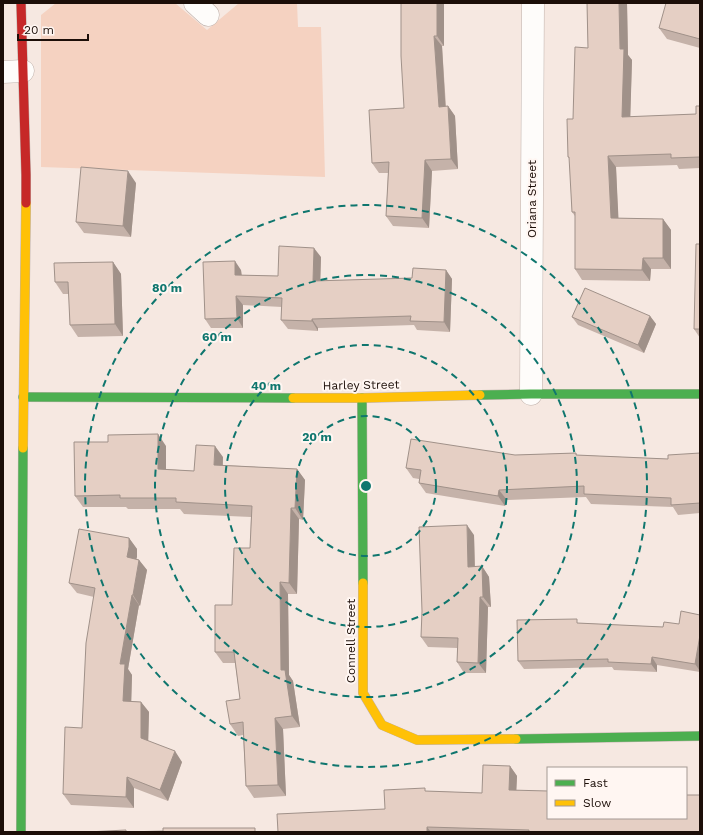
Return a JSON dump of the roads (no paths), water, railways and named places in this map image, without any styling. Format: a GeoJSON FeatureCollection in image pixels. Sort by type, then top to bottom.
{"type":"FeatureCollection","features":[{"type":"Feature","properties":{"kind":"street"},"geometry":{"type":"LineString","coordinates":[[21,3],[13,71],[26,175],[23,397],[21,832]]}},
{"type":"Feature","properties":{"kind":"street","name":"Oriana Street"},"geometry":{"type":"LineString","coordinates":[[531,394],[533,3]]}},
{"type":"Feature","properties":{"kind":"street","name":"Harley Street"},"geometry":{"type":"LineString","coordinates":[[23,397],[362,398],[531,394],[700,394]]}},
{"type":"Feature","properties":{"kind":"street","name":"Connell Street"},"geometry":{"type":"LineString","coordinates":[[362,398],[363,693],[382,725],[417,740],[700,736]]}}]}
